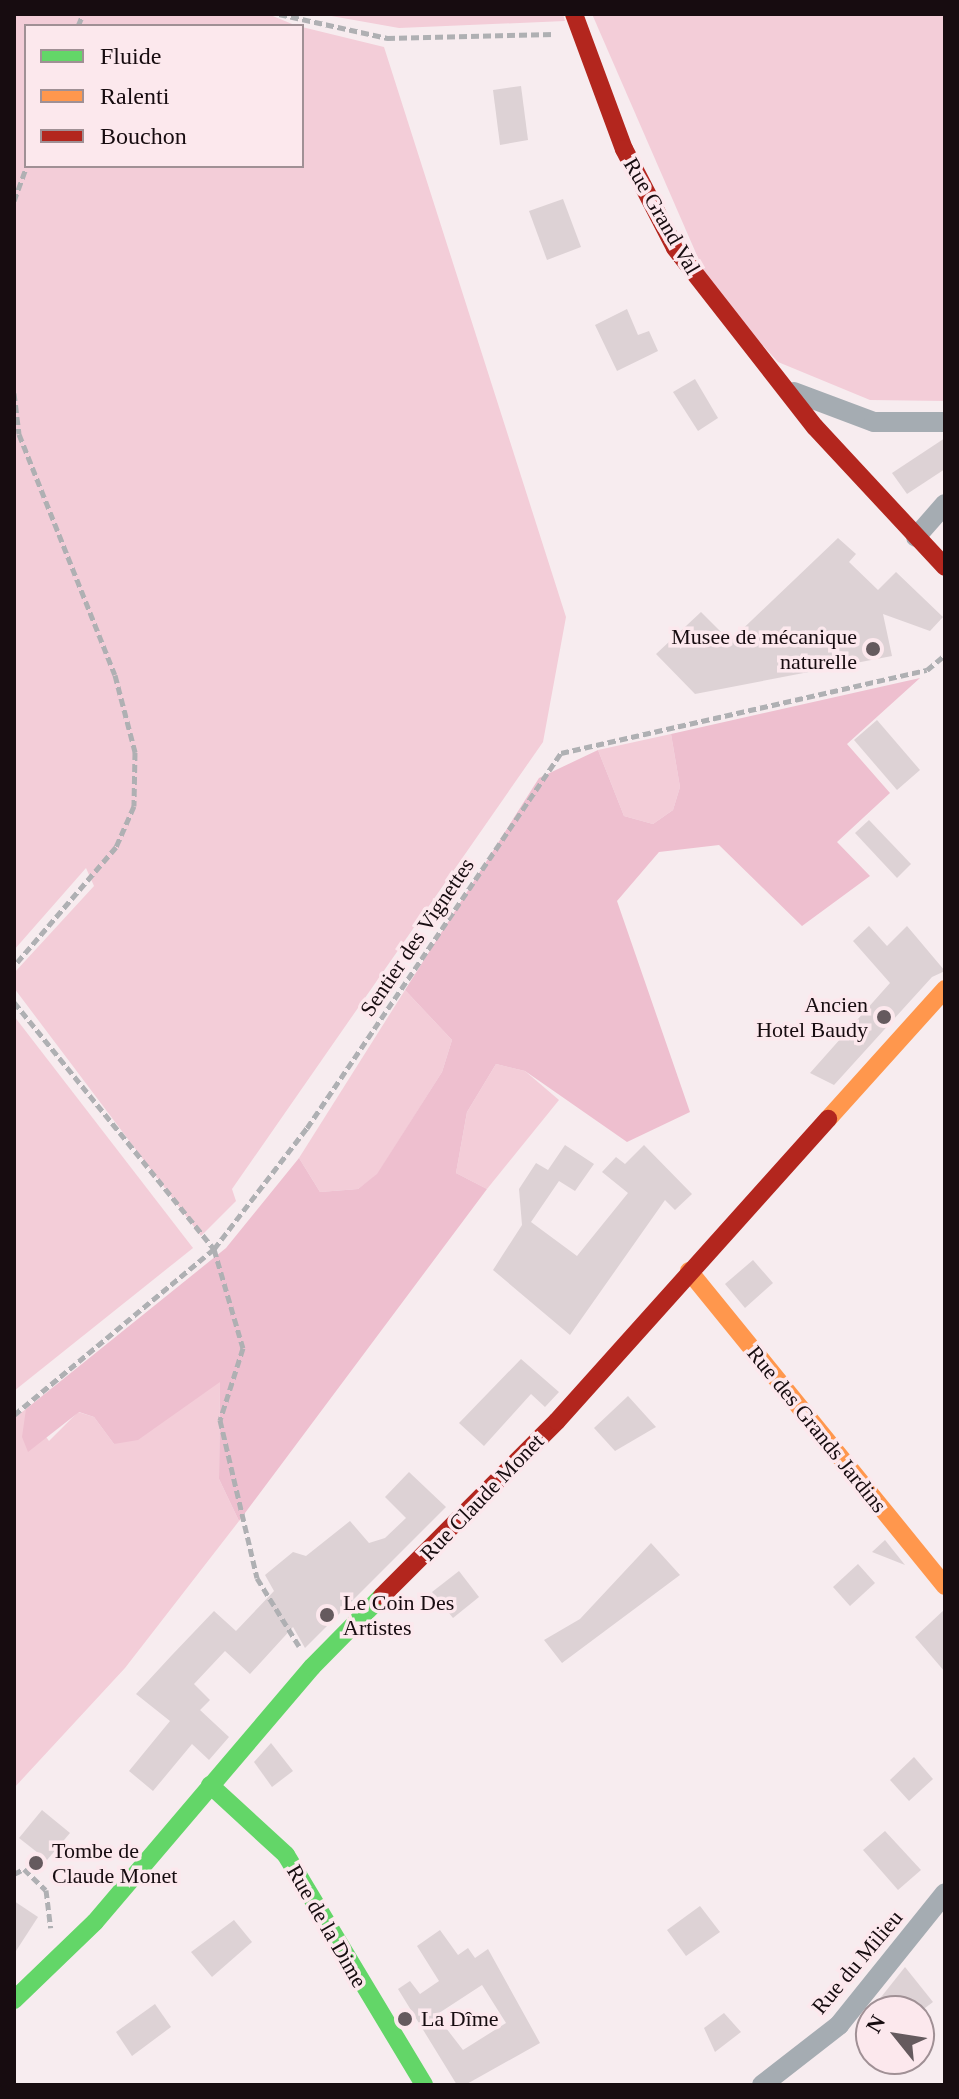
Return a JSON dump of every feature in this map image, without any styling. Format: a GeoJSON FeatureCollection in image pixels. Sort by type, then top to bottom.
{"type":"FeatureCollection","features":[{"type":"Feature","properties":{"kind":"street","name":"Rue Grand Val"},"geometry":{"type":"LineString","coordinates":[[574,14],[624,149],[675,248],[732,327],[794,392],[815,427],[945,567]]}},
{"type":"Feature","properties":{"kind":"street"},"geometry":{"type":"LineString","coordinates":[[794,392],[874,422],[945,422]]}},
{"type":"Feature","properties":{"kind":"street"},"geometry":{"type":"LineString","coordinates":[[916,537],[945,504]]}},
{"type":"Feature","properties":{"kind":"street","name":"Rue Claude Monet"},"geometry":{"type":"LineString","coordinates":[[14,2000],[95,1922],[312,1667],[547,1432],[945,989]]}},
{"type":"Feature","properties":{"kind":"street","name":"Rue des Grands Jardins"},"geometry":{"type":"LineString","coordinates":[[689,1271],[945,1586]]}},
{"type":"Feature","properties":{"kind":"street","name":"Rue de la Dime"},"geometry":{"type":"LineString","coordinates":[[210,1785],[286,1855],[424,2085]]}},
{"type":"Feature","properties":{"kind":"street","name":"Rue du Milieu"},"geometry":{"type":"LineString","coordinates":[[762,2085],[839,2025],[945,1893]]}},
{"type":"Feature","properties":{"kind":"path"},"geometry":{"type":"LineString","coordinates":[[279,14],[387,38],[580,33]]}},
{"type":"Feature","properties":{"kind":"path"},"geometry":{"type":"LineString","coordinates":[[14,201],[26,168]]}},
{"type":"Feature","properties":{"kind":"path"},"geometry":{"type":"LineString","coordinates":[[14,393],[19,434],[115,675],[135,752],[134,806],[116,847],[14,966]]}},
{"type":"Feature","properties":{"kind":"path","name":"Sentier des Vignettes"},"geometry":{"type":"LineString","coordinates":[[14,1415],[214,1249],[307,1128],[561,753],[927,670],[945,655]]}},
{"type":"Feature","properties":{"kind":"path"},"geometry":{"type":"LineString","coordinates":[[14,1002],[214,1249],[243,1348],[220,1420],[257,1578],[312,1667]]}},
{"type":"Feature","properties":{"kind":"path"},"geometry":{"type":"LineString","coordinates":[[14,1874],[24,1869],[46,1890],[53,1937]]}},
{"type":"Feature","properties":{"kind":"shaded area"},"geometry":{"type":"Polygon","coordinates":[[[14,14],[268,14],[292,24],[24,24],[24,168],[304,168],[304,27],[384,47],[566,617],[543,742],[232,1189],[236,1201],[201,1236],[14,988],[14,973],[94,886],[86,868],[14,950],[14,14]]]}},
{"type":"Feature","properties":{"kind":"shaded area"},"geometry":{"type":"Polygon","coordinates":[[[320,14],[563,14],[565,21],[399,28],[320,14]]]}},
{"type":"Feature","properties":{"kind":"shaded area"},"geometry":{"type":"Polygon","coordinates":[[[592,14],[945,14],[945,401],[870,400],[778,362],[712,290],[592,14]]]}},
{"type":"Feature","properties":{"kind":"shaded area"},"geometry":{"type":"Polygon","coordinates":[[[920,678],[847,744],[890,793],[837,842],[870,876],[802,926],[719,845],[659,852],[617,901],[690,1112],[627,1142],[525,1071],[496,1064],[467,1112],[456,1173],[487,1189],[239,1521],[219,1479],[220,1382],[138,1440],[114,1444],[94,1417],[79,1412],[28,1452],[22,1437],[26,1409],[226,1248],[299,1158],[320,1192],[358,1189],[377,1174],[442,1072],[452,1040],[405,990],[539,778],[598,750],[624,816],[653,824],[673,810],[680,787],[671,734],[920,678]]]}},
{"type":"Feature","properties":{"kind":"shaded area"},"geometry":{"type":"Polygon","coordinates":[[[671,734],[680,787],[673,810],[653,824],[624,816],[598,750],[671,734]]]}},
{"type":"Feature","properties":{"kind":"shaded area"},"geometry":{"type":"Polygon","coordinates":[[[405,990],[452,1040],[442,1072],[377,1175],[358,1189],[320,1192],[299,1158],[405,990]]]}},
{"type":"Feature","properties":{"kind":"shaded area"},"geometry":{"type":"Polygon","coordinates":[[[14,1016],[193,1248],[14,1391],[14,1016]]]}},
{"type":"Feature","properties":{"kind":"shaded area"},"geometry":{"type":"Polygon","coordinates":[[[496,1064],[525,1071],[559,1100],[487,1189],[456,1173],[467,1112],[496,1064]]]}},
{"type":"Feature","properties":{"kind":"shaded area"},"geometry":{"type":"Polygon","coordinates":[[[220,1381],[219,1479],[239,1521],[125,1668],[14,1788],[14,1418],[26,1409],[49,1441],[78,1412],[94,1417],[114,1444],[220,1381]]]}},
{"type":"Feature","properties":{"kind":"building"},"geometry":{"type":"Polygon","coordinates":[[[521,86],[528,140],[500,145],[493,90],[521,86]]]}},
{"type":"Feature","properties":{"kind":"building"},"geometry":{"type":"Polygon","coordinates":[[[563,199],[581,247],[547,260],[529,211],[563,199]]]}},
{"type":"Feature","properties":{"kind":"building"},"geometry":{"type":"Polygon","coordinates":[[[627,309],[638,335],[649,331],[658,351],[617,371],[595,325],[627,309]]]}},
{"type":"Feature","properties":{"kind":"building"},"geometry":{"type":"Polygon","coordinates":[[[695,379],[718,418],[698,431],[673,392],[695,379]]]}},
{"type":"Feature","properties":{"kind":"building"},"geometry":{"type":"Polygon","coordinates":[[[945,438],[945,469],[907,494],[892,473],[945,438]]]}},
{"type":"Feature","properties":{"kind":"building"},"geometry":{"type":"Polygon","coordinates":[[[838,538],[856,554],[849,562],[878,590],[896,572],[943,617],[930,631],[883,614],[892,656],[695,694],[656,654],[701,612],[730,641],[838,538]]]}},
{"type":"Feature","properties":{"kind":"building"},"geometry":{"type":"Polygon","coordinates":[[[877,720],[920,770],[897,790],[854,740],[877,720]]]}},
{"type":"Feature","properties":{"kind":"building"},"geometry":{"type":"Polygon","coordinates":[[[869,820],[911,864],[897,878],[855,833],[869,820]]]}},
{"type":"Feature","properties":{"kind":"building"},"geometry":{"type":"Polygon","coordinates":[[[869,926],[887,946],[907,926],[945,971],[932,977],[834,1085],[810,1073],[890,983],[853,941],[869,926]]]}},
{"type":"Feature","properties":{"kind":"building"},"geometry":{"type":"Polygon","coordinates":[[[565,1145],[594,1164],[575,1191],[559,1181],[531,1222],[577,1256],[628,1193],[602,1172],[616,1157],[625,1164],[644,1145],[692,1194],[675,1210],[665,1200],[570,1335],[493,1270],[522,1225],[519,1189],[536,1163],[548,1170],[565,1145]]]}},
{"type":"Feature","properties":{"kind":"building"},"geometry":{"type":"Polygon","coordinates":[[[753,1260],[773,1283],[745,1308],[725,1284],[753,1260]]]}},
{"type":"Feature","properties":{"kind":"building"},"geometry":{"type":"Polygon","coordinates":[[[521,1359],[559,1392],[545,1407],[531,1394],[484,1446],[459,1423],[521,1359]]]}},
{"type":"Feature","properties":{"kind":"building"},"geometry":{"type":"Polygon","coordinates":[[[628,1396],[656,1427],[615,1451],[594,1428],[628,1396]]]}},
{"type":"Feature","properties":{"kind":"building"},"geometry":{"type":"Polygon","coordinates":[[[409,1472],[446,1507],[305,1648],[293,1627],[250,1674],[225,1651],[194,1684],[210,1700],[200,1710],[229,1737],[209,1760],[192,1744],[153,1791],[129,1771],[170,1721],[136,1694],[172,1655],[214,1611],[236,1631],[274,1591],[265,1575],[293,1552],[306,1556],[350,1521],[369,1543],[385,1538],[406,1518],[385,1497],[409,1472]]]}},
{"type":"Feature","properties":{"kind":"building"},"geometry":{"type":"Polygon","coordinates":[[[885,1540],[905,1565],[872,1552],[885,1540]]]}},
{"type":"Feature","properties":{"kind":"building"},"geometry":{"type":"Polygon","coordinates":[[[651,1543],[680,1575],[562,1663],[544,1640],[580,1619],[651,1543]]]}},
{"type":"Feature","properties":{"kind":"building"},"geometry":{"type":"Polygon","coordinates":[[[858,1564],[875,1583],[850,1606],[833,1587],[858,1564]]]}},
{"type":"Feature","properties":{"kind":"building"},"geometry":{"type":"Polygon","coordinates":[[[459,1571],[479,1597],[453,1618],[432,1592],[459,1571]]]}},
{"type":"Feature","properties":{"kind":"building"},"geometry":{"type":"Polygon","coordinates":[[[945,1609],[945,1672],[915,1637],[945,1609]]]}},
{"type":"Feature","properties":{"kind":"building"},"geometry":{"type":"Polygon","coordinates":[[[271,1743],[293,1771],[272,1787],[254,1762],[271,1743]]]}},
{"type":"Feature","properties":{"kind":"building"},"geometry":{"type":"Polygon","coordinates":[[[914,1757],[933,1779],[909,1801],[890,1780],[914,1757]]]}},
{"type":"Feature","properties":{"kind":"building"},"geometry":{"type":"Polygon","coordinates":[[[42,1810],[70,1833],[47,1860],[19,1838],[42,1810]]]}},
{"type":"Feature","properties":{"kind":"building"},"geometry":{"type":"Polygon","coordinates":[[[885,1831],[921,1870],[898,1890],[863,1850],[885,1831]]]}},
{"type":"Feature","properties":{"kind":"building"},"geometry":{"type":"Polygon","coordinates":[[[14,1901],[38,1917],[14,1954],[14,1901]]]}},
{"type":"Feature","properties":{"kind":"building"},"geometry":{"type":"Polygon","coordinates":[[[700,1906],[720,1932],[686,1956],[667,1930],[700,1906]]]}},
{"type":"Feature","properties":{"kind":"building"},"geometry":{"type":"Polygon","coordinates":[[[234,1920],[252,1942],[212,1977],[191,1952],[234,1920]]]}},
{"type":"Feature","properties":{"kind":"building"},"geometry":{"type":"Polygon","coordinates":[[[440,1930],[458,1955],[468,1948],[475,1958],[488,1949],[540,2043],[465,2085],[457,2085],[398,1989],[410,1981],[420,1994],[439,1981],[417,1946],[440,1930]],[[482,1985],[436,2015],[463,2050],[506,2023],[482,1985]]]}},
{"type":"Feature","properties":{"kind":"building"},"geometry":{"type":"Polygon","coordinates":[[[905,1967],[927,1995],[883,1995],[905,1967]]]}},
{"type":"Feature","properties":{"kind":"building"},"geometry":{"type":"Polygon","coordinates":[[[155,2004],[171,2027],[132,2056],[116,2032],[155,2004]]]}},
{"type":"Feature","properties":{"kind":"building"},"geometry":{"type":"Polygon","coordinates":[[[724,2013],[741,2032],[715,2052],[704,2028],[724,2013]]]}},
{"type":"Feature","properties":{"kind":"traffic: fast"},"geometry":{"type":"LineString","coordinates":[[14,2000],[95,1922],[312,1667],[382,1596]]}},
{"type":"Feature","properties":{"kind":"traffic: fast"},"geometry":{"type":"LineString","coordinates":[[210,1785],[286,1855],[424,2085]]}},
{"type":"Feature","properties":{"kind":"traffic: slow"},"geometry":{"type":"LineString","coordinates":[[828,1119],[945,989]]}},
{"type":"Feature","properties":{"kind":"traffic: slow"},"geometry":{"type":"LineString","coordinates":[[689,1271],[945,1586]]}},
{"type":"Feature","properties":{"kind":"traffic: jam"},"geometry":{"type":"LineString","coordinates":[[574,14],[624,149],[675,248],[815,427],[945,567]]}},
{"type":"Feature","properties":{"kind":"traffic: jam"},"geometry":{"type":"LineString","coordinates":[[382,1596],[557,1421],[828,1119]]}},
{"type":"Feature","properties":{"kind":"place","name":"Musee de mécanique naturelle"},"geometry":{"type":"Point","coordinates":[873,649]}},
{"type":"Feature","properties":{"kind":"place","name":"Ancien Hotel Baudy"},"geometry":{"type":"Point","coordinates":[884,1017]}},
{"type":"Feature","properties":{"kind":"place","name":"Le Coin Des Artistes"},"geometry":{"type":"Point","coordinates":[327,1615]}},
{"type":"Feature","properties":{"kind":"place","name":"Tombe de Claude Monet"},"geometry":{"type":"Point","coordinates":[36,1863]}},
{"type":"Feature","properties":{"kind":"place","name":"La Dîme"},"geometry":{"type":"Point","coordinates":[405,2019]}}]}
